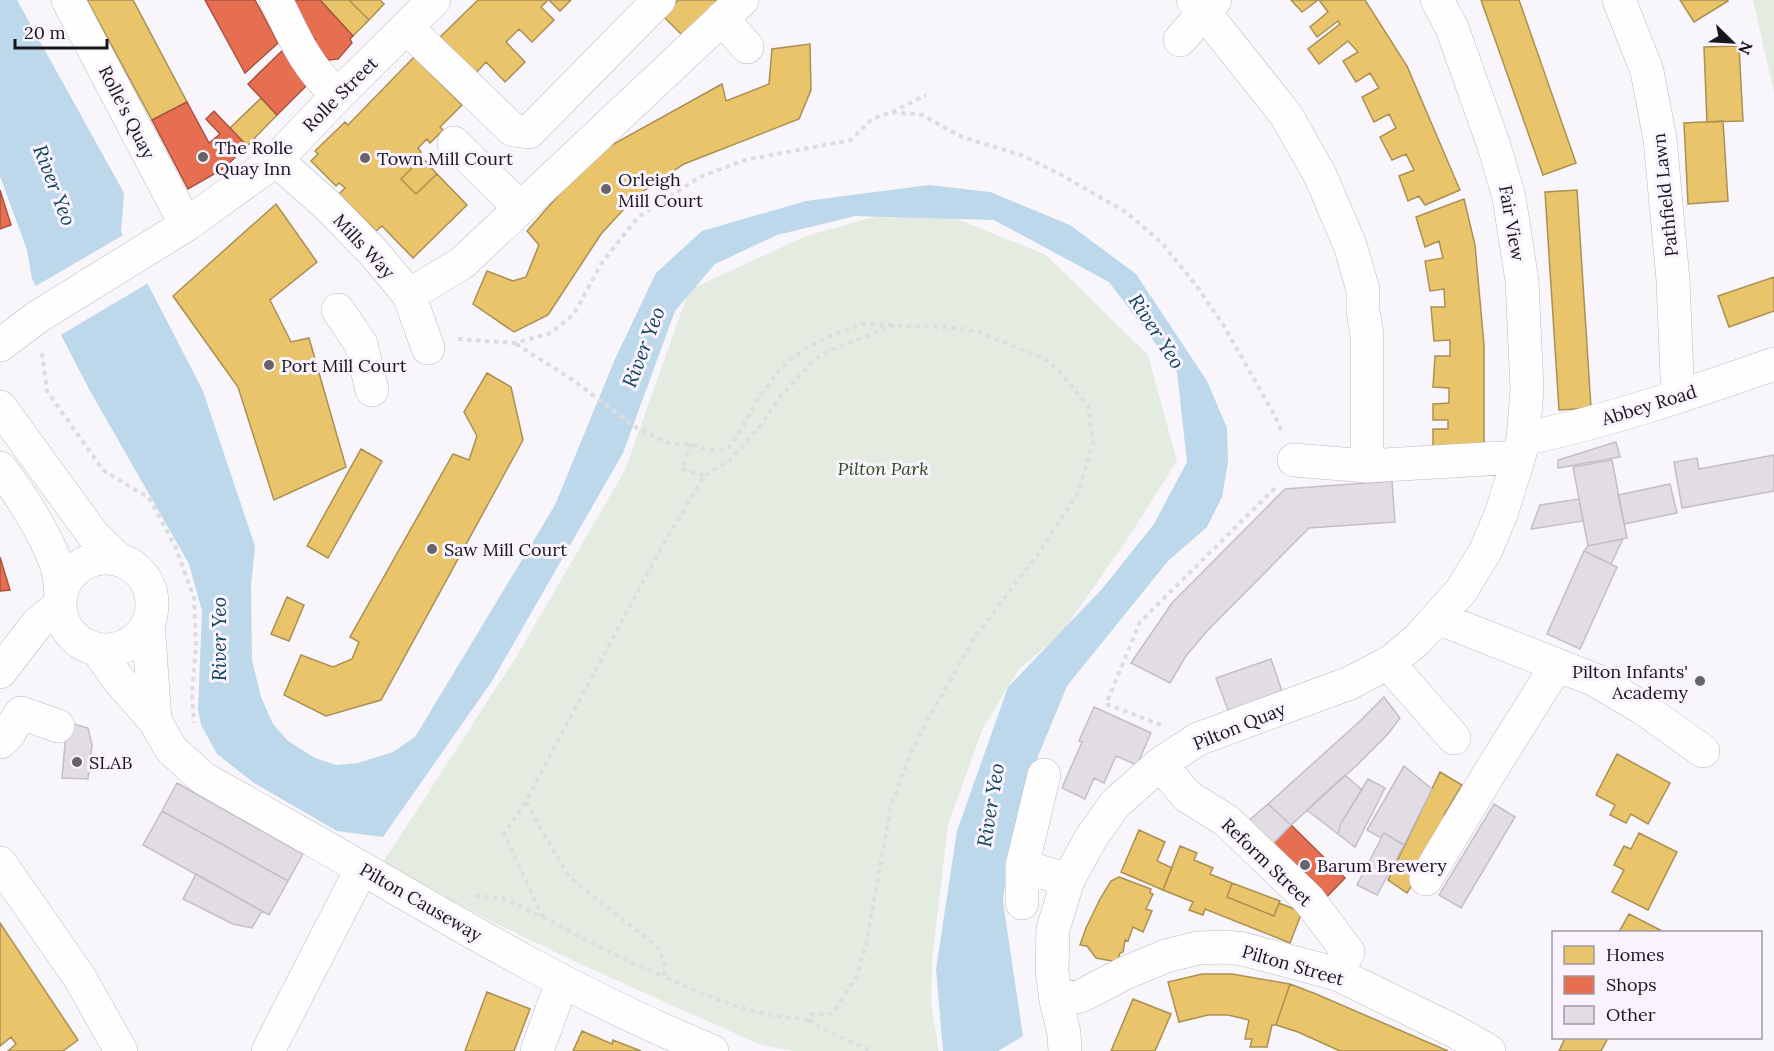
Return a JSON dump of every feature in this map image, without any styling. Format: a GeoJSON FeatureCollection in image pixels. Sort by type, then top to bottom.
{"type":"FeatureCollection","features":[{"type":"Feature","properties":{"kind":"street","name":"Rolle's Quay"},"geometry":{"type":"LineString","coordinates":[[68,0],[186,225]]}},
{"type":"Feature","properties":{"kind":"street"},"geometry":{"type":"LineString","coordinates":[[276,0],[302,55],[338,95]]}},
{"type":"Feature","properties":{"kind":"street","name":"Rolle Street"},"geometry":{"type":"LineString","coordinates":[[2,341],[186,225],[276,160],[434,0]]}},
{"type":"Feature","properties":{"kind":"street"},"geometry":{"type":"LineString","coordinates":[[407,27],[513,130],[529,132],[658,0]]}},
{"type":"Feature","properties":{"kind":"street","name":"Fair View"},"geometry":{"type":"LineString","coordinates":[[1437,0],[1452,28],[1494,146],[1509,197],[1522,281],[1527,390],[1521,448]]}},
{"type":"Feature","properties":{"kind":"street","name":"Pathfield Lawn"},"geometry":{"type":"LineString","coordinates":[[1618,0],[1647,71],[1660,139],[1672,269],[1677,377],[1681,396]]}},
{"type":"Feature","properties":{"kind":"street"},"geometry":{"type":"LineString","coordinates":[[1180,40],[1204,4],[1286,115],[1320,175],[1350,245],[1363,290],[1363,311],[1367,336],[1367,466]]}},
{"type":"Feature","properties":{"kind":"street"},"geometry":{"type":"LineString","coordinates":[[409,295],[462,263],[732,9],[747,47]]}},
{"type":"Feature","properties":{"kind":"street"},"geometry":{"type":"LineString","coordinates":[[454,143],[520,208]]}},
{"type":"Feature","properties":{"kind":"street","name":"Mills Way"},"geometry":{"type":"LineString","coordinates":[[276,160],[327,205],[374,252],[409,295],[428,348]]}},
{"type":"Feature","properties":{"kind":"street"},"geometry":{"type":"LineString","coordinates":[[338,310],[361,344],[372,390]]}},
{"type":"Feature","properties":{"kind":"street","name":"Abbey Road"},"geometry":{"type":"LineString","coordinates":[[1294,460],[1367,466],[1521,448],[1774,364]]}},
{"type":"Feature","properties":{"kind":"street"},"geometry":{"type":"LineString","coordinates":[[0,407],[94,536],[118,559],[136,569],[147,585],[152,611],[148,623],[139,636],[127,645],[112,650],[48,648],[1,668]]}},
{"type":"Feature","properties":{"kind":"street","name":"Pilton Quay"},"geometry":{"type":"LineString","coordinates":[[1065,1051],[1064,1033],[1052,971],[1053,929],[1068,880],[1090,838],[1115,804],[1160,764],[1198,739],[1350,683],[1388,663],[1418,639],[1461,591],[1486,550],[1501,514],[1521,448]]}},
{"type":"Feature","properties":{"kind":"street"},"geometry":{"type":"LineString","coordinates":[[0,468],[15,487],[48,547],[58,571],[61,617],[67,629],[75,639],[91,648]]}},
{"type":"Feature","properties":{"kind":"street"},"geometry":{"type":"LineString","coordinates":[[1,668],[60,599],[69,576],[86,562],[107,558],[118,559]]}},
{"type":"Feature","properties":{"kind":"street"},"geometry":{"type":"LineString","coordinates":[[1438,618],[1595,680],[1641,707],[1703,751]]}},
{"type":"Feature","properties":{"kind":"street","name":"Pilton Causeway"},"geometry":{"type":"LineString","coordinates":[[148,623],[155,721]]}},
{"type":"Feature","properties":{"kind":"street","name":"Pilton Causeway"},"geometry":{"type":"LineString","coordinates":[[91,648],[155,721],[171,749],[203,778],[562,982],[631,1017],[712,1051]]}},
{"type":"Feature","properties":{"kind":"street"},"geometry":{"type":"LineString","coordinates":[[1388,663],[1454,738]]}},
{"type":"Feature","properties":{"kind":"street"},"geometry":{"type":"LineString","coordinates":[[1426,879],[1557,665]]}},
{"type":"Feature","properties":{"kind":"street"},"geometry":{"type":"LineString","coordinates":[[0,742],[7,738],[21,713],[58,726]]}},
{"type":"Feature","properties":{"kind":"street","name":"Reform Street"},"geometry":{"type":"LineString","coordinates":[[1160,764],[1187,796],[1227,821],[1309,900],[1348,952],[1337,974]]}},
{"type":"Feature","properties":{"kind":"street"},"geometry":{"type":"LineString","coordinates":[[1022,903],[1022,866],[1044,775]]}},
{"type":"Feature","properties":{"kind":"street"},"geometry":{"type":"LineString","coordinates":[[0,863],[80,978],[121,1051]]}},
{"type":"Feature","properties":{"kind":"street"},"geometry":{"type":"LineString","coordinates":[[1022,866],[1068,880]]}},
{"type":"Feature","properties":{"kind":"street"},"geometry":{"type":"LineString","coordinates":[[268,1051],[362,868]]}},
{"type":"Feature","properties":{"kind":"street","name":"Pilton Street"},"geometry":{"type":"LineString","coordinates":[[1056,1000],[1082,996],[1125,973],[1166,956],[1198,948],[1243,949],[1337,974],[1456,1032],[1489,1051]]}},
{"type":"Feature","properties":{"kind":"street"},"geometry":{"type":"LineString","coordinates":[[537,1051],[562,982]]}},
{"type":"Feature","properties":{"kind":"path"},"geometry":{"type":"LineString","coordinates":[[428,348],[446,338],[515,343],[551,333],[574,314],[601,264],[638,217],[699,177],[746,160],[851,140],[872,118],[891,112],[926,95]]}},
{"type":"Feature","properties":{"kind":"path"},"geometry":{"type":"LineString","coordinates":[[891,112],[922,116],[962,137],[1021,155],[1058,173],[1126,212],[1162,243],[1180,264],[1224,326],[1275,416],[1294,460],[1278,485],[1140,622],[1106,704],[1198,739]]}},
{"type":"Feature","properties":{"kind":"path"},"geometry":{"type":"LineString","coordinates":[[515,343],[573,380],[635,427],[671,444],[692,444],[708,450],[723,450],[729,447],[780,369],[825,338],[862,324],[969,329],[1047,360],[1088,406],[1093,442],[1078,493],[1038,554],[975,637],[929,717],[909,757],[891,806],[866,945],[857,975],[835,1010],[828,1015],[812,1014],[809,1020]]}},
{"type":"Feature","properties":{"kind":"path"},"geometry":{"type":"LineString","coordinates":[[543,917],[504,834],[526,801],[655,559],[704,476],[730,460],[760,426],[780,397],[815,359],[829,351],[897,324]]}},
{"type":"Feature","properties":{"kind":"path"},"geometry":{"type":"LineString","coordinates":[[692,444],[682,469],[704,476]]}},
{"type":"Feature","properties":{"kind":"path"},"geometry":{"type":"LineString","coordinates":[[526,801],[569,877],[659,948],[665,966],[664,977]]}},
{"type":"Feature","properties":{"kind":"path"},"geometry":{"type":"LineString","coordinates":[[502,898],[611,953],[702,994],[771,1016],[809,1020],[871,1051]]}},
{"type":"Feature","properties":{"kind":"green space"},"geometry":{"type":"Polygon","coordinates":[[[1753,0],[1774,0],[1774,93],[1753,0]]]}},
{"type":"Feature","properties":{"kind":"green space","name":"Pilton Park"},"geometry":{"type":"Polygon","coordinates":[[[920,204],[1046,255],[1148,355],[1177,461],[1130,535],[1061,634],[1019,669],[983,728],[948,825],[932,960],[931,1003],[939,1051],[794,1051],[761,1045],[617,981],[475,913],[382,864],[518,654],[625,470],[689,290],[806,236],[920,204]]]}},
{"type":"Feature","properties":{"kind":"water","name":"River Yeo"},"geometry":{"type":"Polygon","coordinates":[[[0,0],[17,0],[124,193],[121,232],[203,391],[255,546],[251,586],[252,660],[261,697],[273,724],[288,741],[315,758],[336,765],[358,763],[393,752],[415,737],[555,505],[615,359],[656,273],[702,231],[806,201],[929,185],[990,192],[1070,225],[1136,274],[1207,381],[1227,428],[1228,462],[1222,497],[1207,527],[1168,561],[1067,686],[1032,771],[1009,847],[1003,902],[1023,1036],[998,1051],[943,1051],[936,969],[957,831],[1008,687],[1102,589],[1154,524],[1187,462],[1177,372],[1109,282],[994,220],[855,216],[777,235],[715,264],[675,311],[623,453],[492,681],[383,837],[337,831],[254,783],[217,754],[201,725],[198,709],[202,611],[189,564],[89,389],[32,279],[27,250],[0,176],[0,0]]]}},
{"type":"Feature","properties":{"kind":"pier"},"geometry":{"type":"Polygon","coordinates":[[[125,234],[150,282],[59,336],[34,287],[125,234]]]}},
{"type":"Feature","properties":{"kind":"building: Homes"},"geometry":{"type":"Polygon","coordinates":[[[87,0],[133,0],[187,102],[152,120],[87,0]]]}},
{"type":"Feature","properties":{"kind":"building: Homes"},"geometry":{"type":"Polygon","coordinates":[[[320,0],[349,0],[369,20],[353,36],[320,0]]]}},
{"type":"Feature","properties":{"kind":"building: Homes"},"geometry":{"type":"Polygon","coordinates":[[[349,0],[380,0],[384,4],[369,20],[349,0]]]}},
{"type":"Feature","properties":{"kind":"building: Homes"},"geometry":{"type":"Polygon","coordinates":[[[478,0],[548,0],[541,7],[554,20],[532,42],[519,29],[506,42],[525,62],[505,82],[486,62],[476,73],[440,37],[478,0]]]}},
{"type":"Feature","properties":{"kind":"building: Homes"},"geometry":{"type":"Polygon","coordinates":[[[549,0],[571,0],[560,11],[549,0]]]}},
{"type":"Feature","properties":{"kind":"building: Homes"},"geometry":{"type":"Polygon","coordinates":[[[678,0],[721,0],[684,37],[663,16],[678,0]]]}},
{"type":"Feature","properties":{"kind":"building: Homes"},"geometry":{"type":"Polygon","coordinates":[[[1291,0],[1318,0],[1302,12],[1291,0]]]}},
{"type":"Feature","properties":{"kind":"building: Homes"},"geometry":{"type":"Polygon","coordinates":[[[1319,0],[1365,0],[1407,66],[1460,190],[1425,205],[1419,196],[1408,201],[1399,176],[1414,170],[1406,154],[1392,160],[1380,137],[1396,128],[1389,114],[1374,122],[1362,97],[1379,88],[1370,73],[1356,82],[1343,61],[1358,52],[1348,41],[1319,64],[1308,49],[1340,24],[1338,21],[1317,37],[1310,27],[1328,12],[1319,0]]]}},
{"type":"Feature","properties":{"kind":"building: Homes"},"geometry":{"type":"Polygon","coordinates":[[[1481,0],[1519,0],[1576,163],[1543,175],[1481,0]]]}},
{"type":"Feature","properties":{"kind":"building: Homes"},"geometry":{"type":"Polygon","coordinates":[[[1680,0],[1727,0],[1728,1],[1694,22],[1680,0]]]}},
{"type":"Feature","properties":{"kind":"building: Homes","name":"Orleigh Mill Court"},"geometry":{"type":"Polygon","coordinates":[[[810,44],[811,90],[799,119],[684,164],[636,196],[601,234],[548,315],[514,332],[473,304],[487,271],[513,281],[526,277],[539,245],[527,231],[571,181],[610,146],[722,84],[726,101],[769,84],[772,49],[810,44]]]}},
{"type":"Feature","properties":{"kind":"building: Homes"},"geometry":{"type":"Polygon","coordinates":[[[1739,46],[1743,121],[1707,122],[1704,47],[1739,46]]]}},
{"type":"Feature","properties":{"kind":"building: Homes","name":"Town Mill Court"},"geometry":{"type":"Polygon","coordinates":[[[414,57],[462,105],[440,127],[443,130],[430,143],[427,139],[418,148],[421,152],[409,164],[412,168],[401,179],[416,194],[437,174],[467,205],[413,258],[382,226],[376,231],[339,194],[345,188],[339,183],[336,186],[311,161],[318,154],[315,151],[345,122],[348,125],[414,57]]]}},
{"type":"Feature","properties":{"kind":"building: Homes"},"geometry":{"type":"Polygon","coordinates":[[[261,98],[277,115],[247,146],[230,128],[261,98]]]}},
{"type":"Feature","properties":{"kind":"building: Homes"},"geometry":{"type":"Polygon","coordinates":[[[1723,121],[1728,201],[1688,204],[1684,123],[1723,121]]]}},
{"type":"Feature","properties":{"kind":"building: Homes"},"geometry":{"type":"Polygon","coordinates":[[[419,154],[437,174],[416,194],[401,179],[412,168],[409,164],[419,154]]]}},
{"type":"Feature","properties":{"kind":"building: Homes"},"geometry":{"type":"Polygon","coordinates":[[[1577,190],[1591,408],[1559,410],[1545,192],[1577,190]]]}},
{"type":"Feature","properties":{"kind":"building: Homes"},"geometry":{"type":"Polygon","coordinates":[[[1464,199],[1475,245],[1484,345],[1484,445],[1433,447],[1433,429],[1448,429],[1448,420],[1433,420],[1433,404],[1449,403],[1449,388],[1433,387],[1435,356],[1450,356],[1450,340],[1434,341],[1431,307],[1445,307],[1444,289],[1430,291],[1425,261],[1443,258],[1439,241],[1425,247],[1416,217],[1464,199]]]}},
{"type":"Feature","properties":{"kind":"building: Homes","name":"Port Mill Court"},"geometry":{"type":"Polygon","coordinates":[[[276,204],[317,262],[270,300],[291,342],[309,338],[346,467],[274,500],[238,387],[173,296],[276,204]]]}},
{"type":"Feature","properties":{"kind":"building: Homes"},"geometry":{"type":"Polygon","coordinates":[[[1774,277],[1774,311],[1729,327],[1718,296],[1774,277]]]}},
{"type":"Feature","properties":{"kind":"building: Homes","name":"Saw Mill Court"},"geometry":{"type":"Polygon","coordinates":[[[487,373],[511,387],[523,440],[381,700],[326,716],[284,695],[301,655],[333,667],[352,659],[359,642],[350,637],[453,454],[469,460],[477,436],[464,412],[487,373]]]}},
{"type":"Feature","properties":{"kind":"building: Homes"},"geometry":{"type":"Polygon","coordinates":[[[361,449],[382,461],[328,558],[307,546],[361,449]]]}},
{"type":"Feature","properties":{"kind":"building: Homes"},"geometry":{"type":"Polygon","coordinates":[[[287,597],[304,605],[289,641],[271,634],[287,597]]]}},
{"type":"Feature","properties":{"kind":"building: Homes"},"geometry":{"type":"Polygon","coordinates":[[[1617,754],[1670,783],[1648,824],[1631,814],[1626,823],[1610,815],[1615,805],[1596,795],[1617,754]]]}},
{"type":"Feature","properties":{"kind":"building: Homes"},"geometry":{"type":"Polygon","coordinates":[[[1440,772],[1462,785],[1444,815],[1446,816],[1428,860],[1407,893],[1388,880],[1440,772]]]}},
{"type":"Feature","properties":{"kind":"building: Homes"},"geometry":{"type":"Polygon","coordinates":[[[1139,830],[1165,842],[1157,861],[1172,868],[1163,890],[1121,872],[1139,830]]]}},
{"type":"Feature","properties":{"kind":"building: Homes"},"geometry":{"type":"Polygon","coordinates":[[[1639,833],[1677,852],[1648,910],[1612,892],[1624,870],[1614,865],[1624,846],[1631,849],[1639,833]]]}},
{"type":"Feature","properties":{"kind":"building: Homes"},"geometry":{"type":"Polygon","coordinates":[[[1180,846],[1197,853],[1194,860],[1213,868],[1210,874],[1232,883],[1227,897],[1274,916],[1279,903],[1302,912],[1290,943],[1205,909],[1203,915],[1189,910],[1193,902],[1163,890],[1180,846]]]}},
{"type":"Feature","properties":{"kind":"building: Homes"},"geometry":{"type":"Polygon","coordinates":[[[1119,877],[1151,889],[1150,893],[1153,894],[1146,909],[1152,911],[1143,932],[1133,927],[1128,941],[1125,940],[1123,952],[1120,953],[1117,962],[1096,958],[1087,946],[1080,945],[1100,899],[1111,881],[1119,877]]]}},
{"type":"Feature","properties":{"kind":"building: Homes"},"geometry":{"type":"Polygon","coordinates":[[[1232,883],[1280,901],[1274,916],[1227,897],[1232,883]]]}},
{"type":"Feature","properties":{"kind":"building: Homes"},"geometry":{"type":"Polygon","coordinates":[[[1629,914],[1662,931],[1620,931],[1629,914]]]}},
{"type":"Feature","properties":{"kind":"building: Homes"},"geometry":{"type":"Polygon","coordinates":[[[0,923],[78,1040],[63,1051],[8,1051],[16,1044],[11,1037],[0,1046],[0,923]]]}},
{"type":"Feature","properties":{"kind":"building: Homes"},"geometry":{"type":"Polygon","coordinates":[[[1202,974],[1232,974],[1290,984],[1276,1025],[1272,1025],[1267,1047],[1250,1047],[1252,1039],[1245,1039],[1249,1020],[1228,1015],[1208,1015],[1179,1022],[1168,982],[1202,974]]]}},
{"type":"Feature","properties":{"kind":"building: Homes"},"geometry":{"type":"Polygon","coordinates":[[[1290,984],[1448,1051],[1340,1051],[1276,1025],[1290,984]]]}},
{"type":"Feature","properties":{"kind":"building: Homes"},"geometry":{"type":"Polygon","coordinates":[[[487,992],[530,1009],[514,1051],[465,1051],[487,992]]]}},
{"type":"Feature","properties":{"kind":"building: Homes"},"geometry":{"type":"Polygon","coordinates":[[[1133,999],[1171,1014],[1155,1051],[1111,1051],[1133,999]]]}},
{"type":"Feature","properties":{"kind":"building: Homes"},"geometry":{"type":"Polygon","coordinates":[[[582,1031],[612,1044],[613,1040],[641,1051],[573,1051],[582,1031]]]}},
{"type":"Feature","properties":{"kind":"building: Homes"},"geometry":{"type":"Polygon","coordinates":[[[1565,1039],[1607,1039],[1601,1051],[1559,1051],[1565,1039]]]}},
{"type":"Feature","properties":{"kind":"building: Shops"},"geometry":{"type":"Polygon","coordinates":[[[205,0],[255,0],[278,43],[245,73],[205,0]]]}},
{"type":"Feature","properties":{"kind":"building: Shops"},"geometry":{"type":"Polygon","coordinates":[[[290,0],[320,0],[353,36],[350,39],[352,43],[338,59],[329,60],[312,43],[316,40],[305,28],[290,0]]]}},
{"type":"Feature","properties":{"kind":"building: Shops"},"geometry":{"type":"Polygon","coordinates":[[[287,46],[307,85],[277,115],[248,84],[287,46]]]}},
{"type":"Feature","properties":{"kind":"building: Shops","name":"The Rolle Quay Inn"},"geometry":{"type":"Polygon","coordinates":[[[187,102],[209,143],[220,134],[206,119],[214,111],[247,146],[223,169],[188,189],[152,120],[187,102]]]}},
{"type":"Feature","properties":{"kind":"building: Shops"},"geometry":{"type":"Polygon","coordinates":[[[0,190],[11,225],[0,229],[0,190]]]}},
{"type":"Feature","properties":{"kind":"building: Shops"},"geometry":{"type":"Polygon","coordinates":[[[0,557],[10,590],[0,591],[0,557]]]}},
{"type":"Feature","properties":{"kind":"building: Shops","name":"Barum Brewery"},"geometry":{"type":"Polygon","coordinates":[[[1291,825],[1345,878],[1319,905],[1265,852],[1291,825]]]}},
{"type":"Feature","properties":{"kind":"building: Other"},"geometry":{"type":"Polygon","coordinates":[[[1616,442],[1620,457],[1558,468],[1558,460],[1616,442]]]}},
{"type":"Feature","properties":{"kind":"building: Other"},"geometry":{"type":"Polygon","coordinates":[[[1774,455],[1774,491],[1682,508],[1674,462],[1697,458],[1699,469],[1774,455]]]}},
{"type":"Feature","properties":{"kind":"building: Other"},"geometry":{"type":"Polygon","coordinates":[[[1612,460],[1627,538],[1588,546],[1573,467],[1612,460]]]}},
{"type":"Feature","properties":{"kind":"building: Other"},"geometry":{"type":"Polygon","coordinates":[[[1392,481],[1395,522],[1309,528],[1207,631],[1186,656],[1170,683],[1131,663],[1172,603],[1285,489],[1392,481]]]}},
{"type":"Feature","properties":{"kind":"building: Other"},"geometry":{"type":"Polygon","coordinates":[[[1670,484],[1677,513],[1624,524],[1618,495],[1670,484]]]}},
{"type":"Feature","properties":{"kind":"building: Other"},"geometry":{"type":"Polygon","coordinates":[[[1579,499],[1583,521],[1531,529],[1540,505],[1579,499]]]}},
{"type":"Feature","properties":{"kind":"building: Other"},"geometry":{"type":"Polygon","coordinates":[[[1623,539],[1611,564],[1584,551],[1588,546],[1623,539]]]}},
{"type":"Feature","properties":{"kind":"building: Other"},"geometry":{"type":"Polygon","coordinates":[[[1584,551],[1617,567],[1580,649],[1547,634],[1584,551]]]}},
{"type":"Feature","properties":{"kind":"building: Other"},"geometry":{"type":"Polygon","coordinates":[[[1271,659],[1283,694],[1228,710],[1216,678],[1271,659]]]}},
{"type":"Feature","properties":{"kind":"building: Other"},"geometry":{"type":"Polygon","coordinates":[[[1384,697],[1400,718],[1388,734],[1357,765],[1291,825],[1268,804],[1384,697]]]}},
{"type":"Feature","properties":{"kind":"building: Other"},"geometry":{"type":"Polygon","coordinates":[[[1094,707],[1151,733],[1137,765],[1116,756],[1104,783],[1094,778],[1085,799],[1062,788],[1094,707]]]}},
{"type":"Feature","properties":{"kind":"building: Other","name":"SLAB"},"geometry":{"type":"Polygon","coordinates":[[[67,722],[88,728],[92,745],[88,779],[62,778],[67,722]]]}},
{"type":"Feature","properties":{"kind":"building: Other"},"geometry":{"type":"Polygon","coordinates":[[[1404,766],[1432,789],[1404,845],[1384,833],[1381,838],[1367,830],[1404,766]]]}},
{"type":"Feature","properties":{"kind":"building: Other"},"geometry":{"type":"Polygon","coordinates":[[[1345,775],[1362,790],[1341,823],[1338,834],[1307,810],[1345,775]]]}},
{"type":"Feature","properties":{"kind":"building: Other"},"geometry":{"type":"Polygon","coordinates":[[[1368,779],[1385,788],[1355,847],[1338,834],[1341,823],[1368,779]]]}},
{"type":"Feature","properties":{"kind":"building: Other"},"geometry":{"type":"Polygon","coordinates":[[[177,783],[303,854],[288,881],[162,811],[177,783]]]}},
{"type":"Feature","properties":{"kind":"building: Other"},"geometry":{"type":"Polygon","coordinates":[[[1268,804],[1291,825],[1265,852],[1240,828],[1268,804]]]}},
{"type":"Feature","properties":{"kind":"building: Other"},"geometry":{"type":"Polygon","coordinates":[[[1494,804],[1515,817],[1461,908],[1439,895],[1494,804]]]}},
{"type":"Feature","properties":{"kind":"building: Other"},"geometry":{"type":"Polygon","coordinates":[[[162,811],[288,881],[269,915],[143,845],[162,811]]]}},
{"type":"Feature","properties":{"kind":"building: Other"},"geometry":{"type":"Polygon","coordinates":[[[1384,833],[1404,845],[1377,895],[1357,885],[1384,833]]]}},
{"type":"Feature","properties":{"kind":"building: Other"},"geometry":{"type":"Polygon","coordinates":[[[196,874],[262,911],[252,928],[233,924],[183,899],[196,874]]]}},
{"type":"Feature","properties":{"kind":"place","name":"The Rolle Quay Inn"},"geometry":{"type":"Point","coordinates":[203,157]}},
{"type":"Feature","properties":{"kind":"place","name":"Town Mill Court"},"geometry":{"type":"Point","coordinates":[365,158]}},
{"type":"Feature","properties":{"kind":"place","name":"Orleigh Mill Court"},"geometry":{"type":"Point","coordinates":[606,189]}},
{"type":"Feature","properties":{"kind":"place","name":"Port Mill Court"},"geometry":{"type":"Point","coordinates":[269,365]}},
{"type":"Feature","properties":{"kind":"place","name":"Saw Mill Court"},"geometry":{"type":"Point","coordinates":[432,549]}},
{"type":"Feature","properties":{"kind":"place","name":"Pilton Infants' Academy"},"geometry":{"type":"Point","coordinates":[1700,681]}},
{"type":"Feature","properties":{"kind":"place","name":"SLAB"},"geometry":{"type":"Point","coordinates":[77,762]}},
{"type":"Feature","properties":{"kind":"place","name":"Barum Brewery"},"geometry":{"type":"Point","coordinates":[1305,865]}}]}
